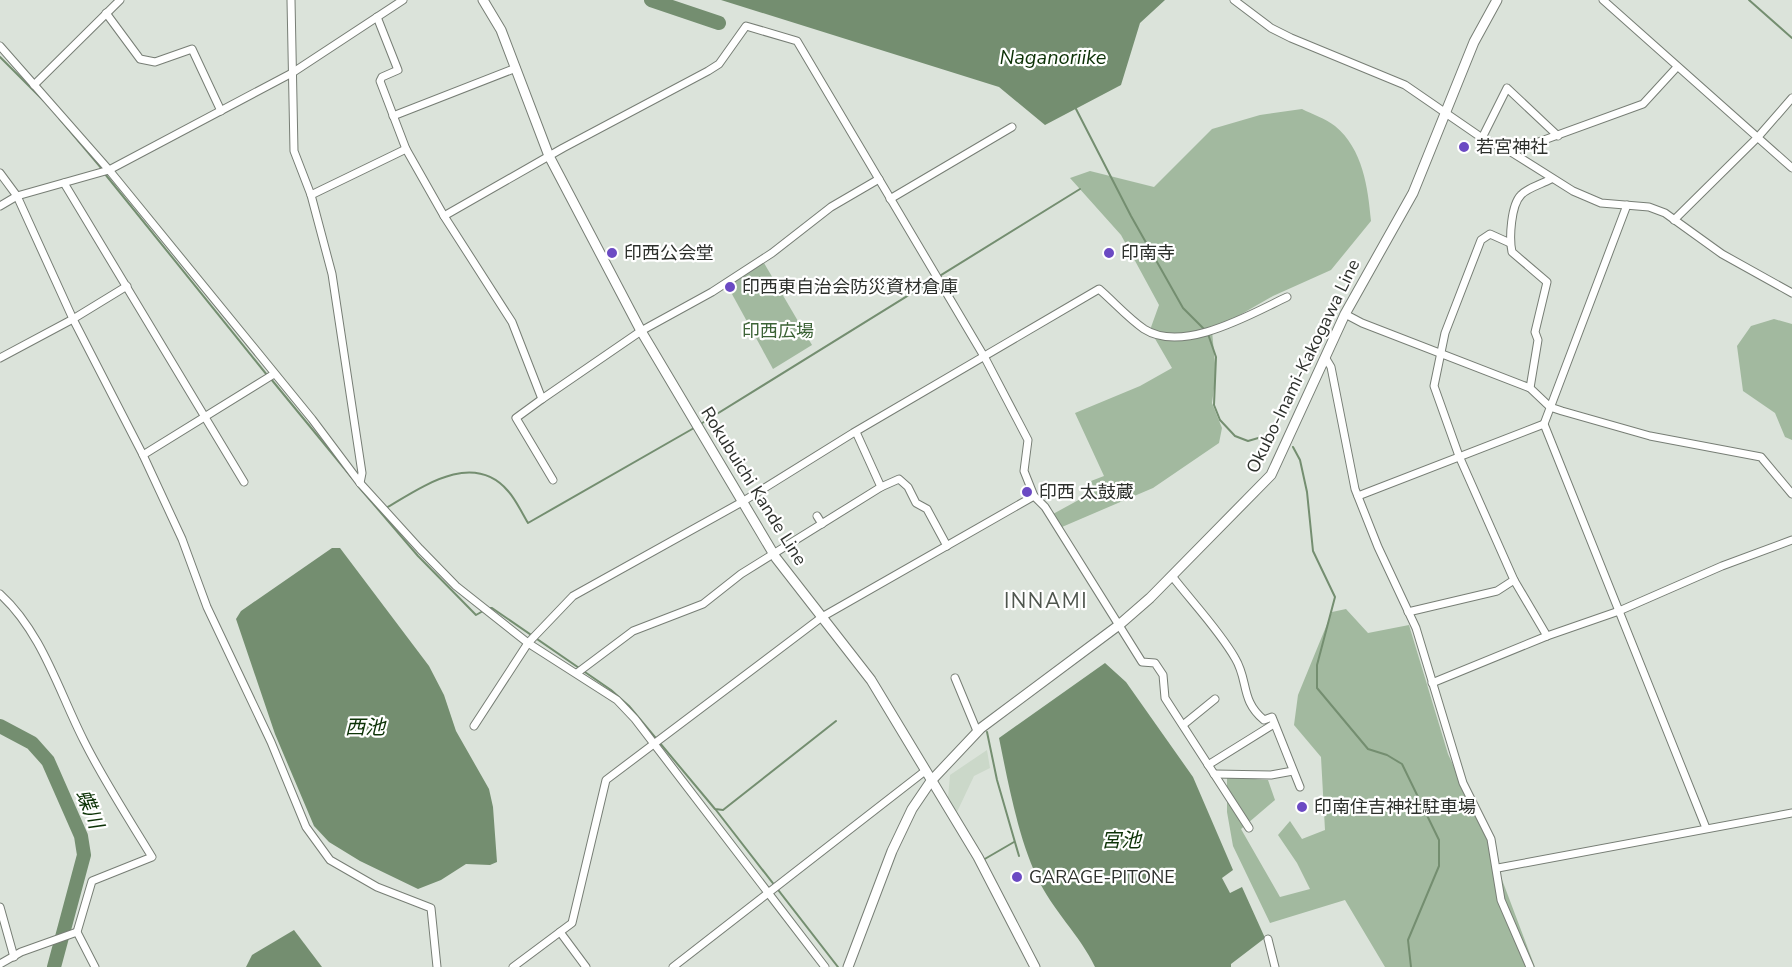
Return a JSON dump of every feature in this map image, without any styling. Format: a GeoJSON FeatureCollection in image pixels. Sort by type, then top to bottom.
{"type":"FeatureCollection","features":[{"type":"Feature","properties":{"kind":"main road","name":"Rokubuichi Kande Line"},"geometry":{"type":"LineString","coordinates":[[483,0],[501,30],[549,156],[641,331],[774,555],[871,680],[978,857],[1035,967]]}},
{"type":"Feature","properties":{"kind":"main road","name":"Okubo-Inami-Kakogawa Line"},"geometry":{"type":"LineString","coordinates":[[848,967],[892,851],[912,809],[931,781],[977,731],[1119,625],[1172,576],[1271,475],[1345,314],[1413,193],[1474,42],[1497,0]]}},
{"type":"Feature","properties":{"kind":"street"},"geometry":{"type":"LineString","coordinates":[[34,85],[120,0]]}},
{"type":"Feature","properties":{"kind":"street"},"geometry":{"type":"LineString","coordinates":[[291,0],[294,151],[311,195],[332,274],[362,473],[360,483]]}},
{"type":"Feature","properties":{"kind":"street"},"geometry":{"type":"LineString","coordinates":[[0,206],[17,196],[109,170],[292,72],[403,0]]}},
{"type":"Feature","properties":{"kind":"street"},"geometry":{"type":"LineString","coordinates":[[1233,0],[1271,28],[1325,54],[1365,67],[1405,85],[1482,138],[1511,152],[1551,179],[1601,203],[1649,207],[1674,220],[1722,254],[1792,293]]}},
{"type":"Feature","properties":{"kind":"street"},"geometry":{"type":"LineString","coordinates":[[1603,0],[1792,168]]}},
{"type":"Feature","properties":{"kind":"street"},"geometry":{"type":"LineString","coordinates":[[106,14],[140,59],[155,62],[192,49],[221,111]]}},
{"type":"Feature","properties":{"kind":"street"},"geometry":{"type":"LineString","coordinates":[[377,17],[398,70],[382,77],[380,81],[406,149],[444,216],[512,322],[542,399]]}},
{"type":"Feature","properties":{"kind":"street"},"geometry":{"type":"LineString","coordinates":[[444,216],[549,156],[708,71],[718,64],[746,26],[797,41],[985,358],[1028,440],[1024,471],[1034,496],[1045,507],[1142,662],[1155,663],[1163,675],[1165,698],[1249,828]]}},
{"type":"Feature","properties":{"kind":"street"},"geometry":{"type":"LineString","coordinates":[[0,46],[109,170],[360,483],[456,586],[528,643],[617,700],[655,743],[825,967]]}},
{"type":"Feature","properties":{"kind":"street"},"geometry":{"type":"LineString","coordinates":[[1511,152],[1643,104],[1677,67]]}},
{"type":"Feature","properties":{"kind":"street"},"geometry":{"type":"LineString","coordinates":[[393,116],[516,68]]}},
{"type":"Feature","properties":{"kind":"street"},"geometry":{"type":"LineString","coordinates":[[1482,138],[1507,88],[1558,136]]}},
{"type":"Feature","properties":{"kind":"street"},"geometry":{"type":"LineString","coordinates":[[1674,220],[1758,137],[1792,98]]}},
{"type":"Feature","properties":{"kind":"street"},"geometry":{"type":"LineString","coordinates":[[890,199],[1012,127]]}},
{"type":"Feature","properties":{"kind":"street"},"geometry":{"type":"LineString","coordinates":[[311,195],[406,149]]}},
{"type":"Feature","properties":{"kind":"street"},"geometry":{"type":"LineString","coordinates":[[0,173],[17,196],[73,319],[143,455],[182,539],[207,607],[271,742],[306,827],[330,860],[377,887],[431,908],[436,967]]}},
{"type":"Feature","properties":{"kind":"street"},"geometry":{"type":"LineString","coordinates":[[553,480],[516,418],[641,331],[712,292],[772,253],[831,207],[879,179]]}},
{"type":"Feature","properties":{"kind":"street"},"geometry":{"type":"LineString","coordinates":[[1530,388],[1538,340],[1535,332],[1547,282],[1512,252],[1510,243],[1515,204],[1521,194],[1551,179]]}},
{"type":"Feature","properties":{"kind":"street"},"geometry":{"type":"LineString","coordinates":[[64,183],[244,482]]}},
{"type":"Feature","properties":{"kind":"street"},"geometry":{"type":"LineString","coordinates":[[1627,205],[1544,424],[1706,828]]}},
{"type":"Feature","properties":{"kind":"street"},"geometry":{"type":"LineString","coordinates":[[1510,243],[1490,234],[1485,235],[1445,333],[1434,386],[1459,456],[1514,580],[1547,636]]}},
{"type":"Feature","properties":{"kind":"street"},"geometry":{"type":"LineString","coordinates":[[0,358],[73,319],[127,286]]}},
{"type":"Feature","properties":{"kind":"street"},"geometry":{"type":"LineString","coordinates":[[474,726],[528,643],[573,596],[742,502],[856,432],[1099,290],[1146,330],[1170,337],[1221,328],[1287,297]]}},
{"type":"Feature","properties":{"kind":"street"},"geometry":{"type":"LineString","coordinates":[[1345,314],[1530,388],[1550,407],[1650,436],[1761,457],[1792,494]]}},
{"type":"Feature","properties":{"kind":"street"},"geometry":{"type":"LineString","coordinates":[[1325,357],[1331,367],[1358,496],[1416,628],[1464,783],[1491,840],[1498,868],[1502,900],[1530,967]]}},
{"type":"Feature","properties":{"kind":"street"},"geometry":{"type":"LineString","coordinates":[[143,455],[274,374]]}},
{"type":"Feature","properties":{"kind":"street"},"geometry":{"type":"LineString","coordinates":[[1358,496],[1544,424]]}},
{"type":"Feature","properties":{"kind":"street"},"geometry":{"type":"LineString","coordinates":[[856,432],[881,486]]}},
{"type":"Feature","properties":{"kind":"street"},"geometry":{"type":"LineString","coordinates":[[577,673],[633,631],[704,604],[741,574],[881,486],[899,479],[908,487],[916,503],[927,509],[947,546]]}},
{"type":"Feature","properties":{"kind":"street"},"geometry":{"type":"LineString","coordinates":[[513,967],[572,923],[606,780],[822,617],[1034,496]]}},
{"type":"Feature","properties":{"kind":"street"},"geometry":{"type":"LineString","coordinates":[[817,516],[822,524]]}},
{"type":"Feature","properties":{"kind":"street"},"geometry":{"type":"LineString","coordinates":[[1432,683],[1547,636],[1619,611],[1722,566],[1792,540]]}},
{"type":"Feature","properties":{"kind":"street"},"geometry":{"type":"LineString","coordinates":[[1172,576],[1237,659],[1246,697],[1253,711],[1264,720],[1272,717],[1300,787]]}},
{"type":"Feature","properties":{"kind":"street"},"geometry":{"type":"LineString","coordinates":[[1408,612],[1497,591],[1514,580]]}},
{"type":"Feature","properties":{"kind":"street"},"geometry":{"type":"LineString","coordinates":[[0,594],[13,606],[40,646],[93,759],[152,857],[92,881],[77,932],[95,967]]}},
{"type":"Feature","properties":{"kind":"street"},"geometry":{"type":"LineString","coordinates":[[955,678],[977,731]]}},
{"type":"Feature","properties":{"kind":"street"},"geometry":{"type":"LineString","coordinates":[[1183,725],[1215,699]]}},
{"type":"Feature","properties":{"kind":"street"},"geometry":{"type":"LineString","coordinates":[[1208,765],[1274,724]]}},
{"type":"Feature","properties":{"kind":"street"},"geometry":{"type":"LineString","coordinates":[[673,967],[925,771]]}},
{"type":"Feature","properties":{"kind":"street"},"geometry":{"type":"LineString","coordinates":[[1214,774],[1227,772],[1271,775],[1293,771]]}},
{"type":"Feature","properties":{"kind":"street"},"geometry":{"type":"LineString","coordinates":[[1498,868],[1792,813]]}},
{"type":"Feature","properties":{"kind":"street"},"geometry":{"type":"LineString","coordinates":[[0,908],[14,957]]}},
{"type":"Feature","properties":{"kind":"street"},"geometry":{"type":"LineString","coordinates":[[0,964],[77,932]]}},
{"type":"Feature","properties":{"kind":"street"},"geometry":{"type":"LineString","coordinates":[[560,932],[586,967]]}},
{"type":"Feature","properties":{"kind":"street"},"geometry":{"type":"LineString","coordinates":[[1268,939],[1275,967]]}},
{"type":"Feature","properties":{"kind":"shaded area"},"geometry":{"type":"Polygon","coordinates":[[[987,750],[990,768],[974,776],[956,814],[948,798],[950,775],[987,750]]]}},
{"type":"Feature","properties":{"kind":"green space"},"geometry":{"type":"Polygon","coordinates":[[[1302,109],[1335,126],[1352,146],[1366,183],[1371,221],[1331,270],[1273,296],[1212,331],[1216,374],[1212,403],[1222,428],[1219,443],[1153,488],[1062,527],[1053,514],[1095,491],[1091,481],[1104,476],[1075,413],[1140,386],[1172,368],[1150,330],[1159,305],[1121,235],[1070,178],[1090,171],[1154,187],[1212,129],[1260,115],[1302,109]]]}},
{"type":"Feature","properties":{"kind":"green space","name":"印西広場"},"geometry":{"type":"Polygon","coordinates":[[[764,263],[812,345],[773,369],[727,285],[764,263]]]}},
{"type":"Feature","properties":{"kind":"green space"},"geometry":{"type":"Polygon","coordinates":[[[1774,319],[1792,324],[1792,440],[1785,437],[1775,413],[1743,391],[1737,346],[1751,326],[1774,319]]]}},
{"type":"Feature","properties":{"kind":"green space"},"geometry":{"type":"Polygon","coordinates":[[[1346,609],[1368,633],[1409,625],[1448,754],[1484,832],[1535,967],[1385,967],[1345,900],[1270,923],[1233,846],[1227,812],[1227,777],[1268,780],[1275,800],[1241,829],[1280,897],[1310,889],[1297,863],[1278,835],[1290,821],[1302,839],[1325,830],[1321,757],[1294,725],[1298,695],[1332,612],[1346,609]]]}},
{"type":"Feature","properties":{"kind":"water","name":"Naganoriike"},"geometry":{"type":"Polygon","coordinates":[[[721,0],[1165,0],[1140,23],[1121,85],[1045,125],[999,87],[721,0]]]}},
{"type":"Feature","properties":{"kind":"water","name":"西池"},"geometry":{"type":"Polygon","coordinates":[[[332,548],[340,548],[429,666],[444,695],[456,731],[489,789],[493,807],[497,862],[490,865],[466,864],[441,880],[418,889],[360,861],[329,842],[314,826],[275,734],[236,619],[241,611],[332,548]]]}},
{"type":"Feature","properties":{"kind":"water","name":"宮池"},"geometry":{"type":"Polygon","coordinates":[[[1105,663],[1126,682],[1193,777],[1233,870],[1222,878],[1230,893],[1242,887],[1265,938],[1231,964],[1231,967],[1095,967],[1082,944],[1043,889],[1030,861],[1014,809],[999,738],[1105,663]]]}},
{"type":"Feature","properties":{"kind":"water"},"geometry":{"type":"Polygon","coordinates":[[[294,930],[322,967],[246,967],[252,955],[294,930]]]}},
{"type":"Feature","properties":{"kind":"waterway"},"geometry":{"type":"LineString","coordinates":[[651,0],[719,23]]}},
{"type":"Feature","properties":{"kind":"waterway"},"geometry":{"type":"LineString","coordinates":[[1749,0],[1792,38]]}},
{"type":"Feature","properties":{"kind":"waterway"},"geometry":{"type":"LineString","coordinates":[[0,57],[50,107]]}},
{"type":"Feature","properties":{"kind":"waterway"},"geometry":{"type":"LineString","coordinates":[[1075,107],[1131,216],[1183,308],[1204,329]]}},
{"type":"Feature","properties":{"kind":"waterway"},"geometry":{"type":"LineString","coordinates":[[59,118],[102,169]]}},
{"type":"Feature","properties":{"kind":"waterway"},"geometry":{"type":"LineString","coordinates":[[105,174],[267,375]]}},
{"type":"Feature","properties":{"kind":"waterway"},"geometry":{"type":"LineString","coordinates":[[699,425],[1080,189]]}},
{"type":"Feature","properties":{"kind":"waterway"},"geometry":{"type":"LineString","coordinates":[[1208,334],[1216,357],[1214,405],[1220,420],[1235,436],[1248,441],[1272,434]]}},
{"type":"Feature","properties":{"kind":"waterway"},"geometry":{"type":"LineString","coordinates":[[271,379],[353,479]]}},
{"type":"Feature","properties":{"kind":"waterway"},"geometry":{"type":"LineString","coordinates":[[386,508],[447,476],[479,473],[494,479],[508,491],[528,523],[694,428]]}},
{"type":"Feature","properties":{"kind":"waterway"},"geometry":{"type":"LineString","coordinates":[[1293,447],[1300,460],[1307,492],[1313,551],[1335,597],[1317,665],[1317,688],[1368,749],[1387,755],[1402,764],[1439,840],[1439,866],[1408,940],[1411,967]]}},
{"type":"Feature","properties":{"kind":"waterway"},"geometry":{"type":"LineString","coordinates":[[358,486],[418,556],[476,615],[483,611]]}},
{"type":"Feature","properties":{"kind":"waterway"},"geometry":{"type":"LineString","coordinates":[[488,608],[492,608],[611,690],[629,706],[715,809],[723,810],[836,721]]}},
{"type":"Feature","properties":{"kind":"waterway","name":"蝶川"},"geometry":{"type":"LineString","coordinates":[[0,726],[32,743],[48,761],[81,836],[84,855],[54,967]]}},
{"type":"Feature","properties":{"kind":"waterway"},"geometry":{"type":"LineString","coordinates":[[987,732],[997,780],[1019,856]]}},
{"type":"Feature","properties":{"kind":"waterway"},"geometry":{"type":"LineString","coordinates":[[716,810],[838,967]]}},
{"type":"Feature","properties":{"kind":"waterway"},"geometry":{"type":"LineString","coordinates":[[983,860],[1014,842]]}},
{"type":"Feature","properties":{"kind":"place","name":"若宮神社"},"geometry":{"type":"Point","coordinates":[1464,147]}},
{"type":"Feature","properties":{"kind":"place","name":"印西公会堂"},"geometry":{"type":"Point","coordinates":[612,253]}},
{"type":"Feature","properties":{"kind":"place","name":"印南寺"},"geometry":{"type":"Point","coordinates":[1109,253]}},
{"type":"Feature","properties":{"kind":"place","name":"印西東自治会防災資材倉庫"},"geometry":{"type":"Point","coordinates":[730,287]}},
{"type":"Feature","properties":{"kind":"place","name":"印西 太鼓蔵"},"geometry":{"type":"Point","coordinates":[1027,492]}},
{"type":"Feature","properties":{"kind":"place","name":"印南住吉神社駐車場"},"geometry":{"type":"Point","coordinates":[1302,807]}},
{"type":"Feature","properties":{"kind":"place","name":"GARAGE-PITONE"},"geometry":{"type":"Point","coordinates":[1017,877]}},
{"type":"Feature","properties":{"kind":"district","name":"INNAMI"},"geometry":{"type":"Point","coordinates":[1046,601]}}]}
